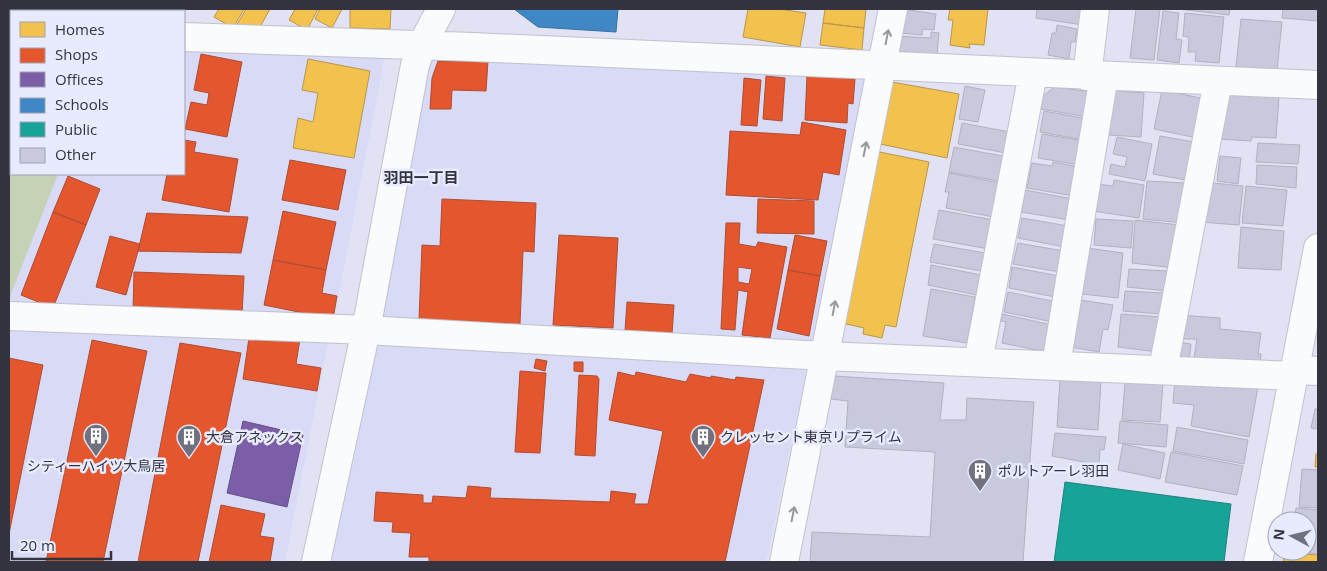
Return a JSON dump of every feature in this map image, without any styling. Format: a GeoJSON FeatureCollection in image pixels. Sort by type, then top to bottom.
{"type":"FeatureCollection","features":[{"type":"Feature","properties":{"kind":"street"},"geometry":{"type":"LineString","coordinates":[[316,562],[366,330],[415,66],[422,45],[441,9]]}},
{"type":"Feature","properties":{"kind":"street"},"geometry":{"type":"LineString","coordinates":[[784,562],[893,9]]}},
{"type":"Feature","properties":{"kind":"street"},"geometry":{"type":"LineString","coordinates":[[1056,365],[1096,76],[1095,9]]}},
{"type":"Feature","properties":{"kind":"street"},"geometry":{"type":"LineString","coordinates":[[185,37],[422,45],[1318,85]]}},
{"type":"Feature","properties":{"kind":"street"},"geometry":{"type":"LineString","coordinates":[[978,362],[1033,73]]}},
{"type":"Feature","properties":{"kind":"street"},"geometry":{"type":"LineString","coordinates":[[1163,369],[1218,80]]}},
{"type":"Feature","properties":{"kind":"street"},"geometry":{"type":"LineString","coordinates":[[1258,562],[1303,373],[1318,248]]}},
{"type":"Feature","properties":{"kind":"street"},"geometry":{"type":"LineString","coordinates":[[9,316],[366,330],[824,356],[1303,373]]}},
{"type":"Feature","properties":{"kind":"shaded area"},"geometry":{"type":"Polygon","coordinates":[[[9,9],[60,9],[10,10],[10,175],[185,175],[185,48],[385,55],[333,325],[9,311],[9,9]]]}},
{"type":"Feature","properties":{"kind":"shaded area"},"geometry":{"type":"Polygon","coordinates":[[[432,56],[869,74],[820,346],[382,322],[432,56]]]}},
{"type":"Feature","properties":{"kind":"shaded area"},"geometry":{"type":"Polygon","coordinates":[[[9,321],[330,333],[285,562],[9,562],[9,321]]]}},
{"type":"Feature","properties":{"kind":"shaded area"},"geometry":{"type":"Polygon","coordinates":[[[377,339],[794,362],[806,373],[766,562],[331,562],[377,339]]]}},
{"type":"Feature","properties":{"kind":"green space"},"geometry":{"type":"Polygon","coordinates":[[[10,132],[10,175],[58,175],[9,299],[10,132]]]}},
{"type":"Feature","properties":{"kind":"building: Homes"},"geometry":{"type":"Polygon","coordinates":[[[101,9],[122,9],[121,10],[101,9]]]}},
{"type":"Feature","properties":{"kind":"building: Homes"},"geometry":{"type":"Polygon","coordinates":[[[219,9],[244,9],[233,28],[214,17],[219,9]]]}},
{"type":"Feature","properties":{"kind":"building: Homes"},"geometry":{"type":"Polygon","coordinates":[[[246,9],[270,9],[260,27],[236,26],[246,9]]]}},
{"type":"Feature","properties":{"kind":"building: Homes"},"geometry":{"type":"Polygon","coordinates":[[[295,9],[318,9],[307,30],[289,20],[295,9]]]}},
{"type":"Feature","properties":{"kind":"building: Homes"},"geometry":{"type":"Polygon","coordinates":[[[320,9],[342,9],[332,28],[315,19],[320,9]]]}},
{"type":"Feature","properties":{"kind":"building: Homes"},"geometry":{"type":"Polygon","coordinates":[[[350,9],[391,9],[390,29],[350,28],[350,9]]]}},
{"type":"Feature","properties":{"kind":"building: Homes"},"geometry":{"type":"Polygon","coordinates":[[[748,9],[779,9],[806,13],[800,47],[743,37],[748,9]]]}},
{"type":"Feature","properties":{"kind":"building: Homes"},"geometry":{"type":"Polygon","coordinates":[[[825,9],[866,9],[864,28],[823,23],[825,9]]]}},
{"type":"Feature","properties":{"kind":"building: Homes"},"geometry":{"type":"Polygon","coordinates":[[[950,9],[988,9],[984,45],[969,44],[970,48],[950,45],[953,20],[948,20],[950,9]]]}},
{"type":"Feature","properties":{"kind":"building: Homes"},"geometry":{"type":"Polygon","coordinates":[[[823,23],[864,28],[862,50],[820,45],[823,23]]]}},
{"type":"Feature","properties":{"kind":"building: Homes"},"geometry":{"type":"Polygon","coordinates":[[[308,59],[370,71],[354,158],[293,148],[298,118],[313,122],[318,93],[302,90],[308,59]]]}},
{"type":"Feature","properties":{"kind":"building: Homes"},"geometry":{"type":"Polygon","coordinates":[[[892,82],[959,94],[947,158],[880,144],[892,82]]]}},
{"type":"Feature","properties":{"kind":"building: Homes"},"geometry":{"type":"Polygon","coordinates":[[[875,151],[929,162],[896,327],[885,325],[882,338],[863,334],[864,328],[842,323],[875,151]]]}},
{"type":"Feature","properties":{"kind":"building: Homes"},"geometry":{"type":"Polygon","coordinates":[[[1316,454],[1318,454],[1318,467],[1315,467],[1316,454]]]}},
{"type":"Feature","properties":{"kind":"building: Homes"},"geometry":{"type":"Polygon","coordinates":[[[1318,555],[1318,562],[1283,562],[1317,561],[1318,555]]]}},
{"type":"Feature","properties":{"kind":"building: Shops"},"geometry":{"type":"Polygon","coordinates":[[[201,54],[242,62],[227,137],[185,129],[191,102],[207,105],[209,93],[194,90],[201,54]]]}},
{"type":"Feature","properties":{"kind":"building: Shops"},"geometry":{"type":"Polygon","coordinates":[[[438,61],[488,61],[486,91],[452,90],[451,109],[430,109],[432,78],[438,61]]]}},
{"type":"Feature","properties":{"kind":"building: Shops"},"geometry":{"type":"Polygon","coordinates":[[[807,75],[855,79],[853,104],[848,103],[847,123],[805,120],[807,75]]]}},
{"type":"Feature","properties":{"kind":"building: Shops"},"geometry":{"type":"Polygon","coordinates":[[[766,76],[785,78],[782,121],[763,119],[766,76]]]}},
{"type":"Feature","properties":{"kind":"building: Shops"},"geometry":{"type":"Polygon","coordinates":[[[744,78],[761,80],[757,126],[741,125],[744,78]]]}},
{"type":"Feature","properties":{"kind":"building: Shops"},"geometry":{"type":"Polygon","coordinates":[[[802,122],[846,130],[839,175],[823,172],[818,200],[726,195],[730,131],[800,135],[802,122]]]}},
{"type":"Feature","properties":{"kind":"building: Shops"},"geometry":{"type":"Polygon","coordinates":[[[185,140],[196,142],[194,152],[238,159],[229,212],[162,200],[167,175],[185,175],[185,140]]]}},
{"type":"Feature","properties":{"kind":"building: Shops"},"geometry":{"type":"Polygon","coordinates":[[[290,160],[346,170],[338,210],[282,200],[290,160]]]}},
{"type":"Feature","properties":{"kind":"building: Shops"},"geometry":{"type":"Polygon","coordinates":[[[68,176],[100,189],[86,225],[53,212],[68,176]]]}},
{"type":"Feature","properties":{"kind":"building: Shops"},"geometry":{"type":"Polygon","coordinates":[[[442,199],[536,203],[534,252],[523,251],[520,324],[419,320],[422,245],[440,246],[442,199]]]}},
{"type":"Feature","properties":{"kind":"building: Shops"},"geometry":{"type":"Polygon","coordinates":[[[758,199],[814,201],[814,234],[757,233],[758,199]]]}},
{"type":"Feature","properties":{"kind":"building: Shops"},"geometry":{"type":"Polygon","coordinates":[[[283,211],[336,222],[326,270],[273,260],[283,211]]]}},
{"type":"Feature","properties":{"kind":"building: Shops"},"geometry":{"type":"Polygon","coordinates":[[[53,212],[86,225],[53,308],[21,295],[53,212]]]}},
{"type":"Feature","properties":{"kind":"building: Shops"},"geometry":{"type":"Polygon","coordinates":[[[147,213],[248,217],[241,253],[138,251],[147,213]]]}},
{"type":"Feature","properties":{"kind":"building: Shops"},"geometry":{"type":"Polygon","coordinates":[[[726,223],[740,223],[739,244],[756,247],[758,242],[787,247],[770,338],[742,335],[748,292],[738,290],[735,330],[721,329],[726,223]],[[738,267],[738,282],[749,284],[752,269],[738,267]]]}},
{"type":"Feature","properties":{"kind":"building: Shops"},"geometry":{"type":"Polygon","coordinates":[[[559,235],[618,238],[613,328],[553,325],[559,235]]]}},
{"type":"Feature","properties":{"kind":"building: Shops"},"geometry":{"type":"Polygon","coordinates":[[[795,235],[827,241],[820,276],[788,270],[795,235]]]}},
{"type":"Feature","properties":{"kind":"building: Shops"},"geometry":{"type":"Polygon","coordinates":[[[110,236],[140,244],[126,295],[96,287],[110,236]]]}},
{"type":"Feature","properties":{"kind":"building: Shops"},"geometry":{"type":"Polygon","coordinates":[[[273,260],[326,270],[322,293],[337,296],[333,319],[264,305],[273,260]]]}},
{"type":"Feature","properties":{"kind":"building: Shops"},"geometry":{"type":"Polygon","coordinates":[[[788,270],[820,276],[809,336],[777,329],[788,270]]]}},
{"type":"Feature","properties":{"kind":"building: Shops"},"geometry":{"type":"Polygon","coordinates":[[[134,272],[244,276],[242,315],[133,310],[134,272]]]}},
{"type":"Feature","properties":{"kind":"building: Shops"},"geometry":{"type":"Polygon","coordinates":[[[627,302],[674,305],[672,334],[625,331],[627,302]]]}},
{"type":"Feature","properties":{"kind":"building: Shops"},"geometry":{"type":"Polygon","coordinates":[[[250,331],[300,339],[296,364],[321,368],[317,391],[243,379],[250,331]]]}},
{"type":"Feature","properties":{"kind":"building: Shops","name":"シティーハイツ大鳥居"},"geometry":{"type":"Polygon","coordinates":[[[92,340],[147,351],[103,562],[46,562],[92,340]]]}},
{"type":"Feature","properties":{"kind":"building: Shops","name":"大倉アネックス"},"geometry":{"type":"Polygon","coordinates":[[[180,343],[241,353],[198,562],[138,562],[180,343]]]}},
{"type":"Feature","properties":{"kind":"building: Shops"},"geometry":{"type":"Polygon","coordinates":[[[9,358],[43,365],[9,534],[9,358]]]}},
{"type":"Feature","properties":{"kind":"building: Shops"},"geometry":{"type":"Polygon","coordinates":[[[536,359],[547,361],[545,371],[534,368],[536,359]]]}},
{"type":"Feature","properties":{"kind":"building: Shops"},"geometry":{"type":"Polygon","coordinates":[[[574,362],[583,362],[583,372],[574,371],[574,362]]]}},
{"type":"Feature","properties":{"kind":"building: Shops"},"geometry":{"type":"Polygon","coordinates":[[[520,371],[546,373],[540,453],[515,452],[520,371]]]}},
{"type":"Feature","properties":{"kind":"building: Shops","name":"クレッセント東京リプライム"},"geometry":{"type":"Polygon","coordinates":[[[618,372],[635,376],[636,372],[686,382],[690,374],[735,380],[736,377],[764,380],[725,562],[429,562],[429,557],[409,557],[411,533],[392,532],[393,522],[374,521],[376,492],[423,495],[423,503],[432,503],[433,496],[466,498],[468,486],[491,488],[490,498],[610,502],[611,491],[636,494],[634,504],[648,504],[663,431],[609,420],[618,372]]]}},
{"type":"Feature","properties":{"kind":"building: Shops"},"geometry":{"type":"Polygon","coordinates":[[[579,375],[597,376],[599,379],[595,456],[575,455],[579,375]]]}},
{"type":"Feature","properties":{"kind":"building: Shops"},"geometry":{"type":"Polygon","coordinates":[[[221,505],[265,514],[260,536],[274,538],[270,562],[209,562],[221,505]]]}},
{"type":"Feature","properties":{"kind":"building: Offices"},"geometry":{"type":"Polygon","coordinates":[[[243,421],[303,435],[287,507],[227,493],[243,421]]]}},
{"type":"Feature","properties":{"kind":"building: Schools"},"geometry":{"type":"Polygon","coordinates":[[[514,9],[618,9],[616,32],[538,27],[514,9]]]}},
{"type":"Feature","properties":{"kind":"building: Public"},"geometry":{"type":"Polygon","coordinates":[[[1065,482],[1231,504],[1224,562],[1054,562],[1065,482]]]}},
{"type":"Feature","properties":{"kind":"building: Other"},"geometry":{"type":"Polygon","coordinates":[[[903,9],[936,14],[934,30],[923,29],[922,35],[900,33],[903,9]]]}},
{"type":"Feature","properties":{"kind":"building: Other"},"geometry":{"type":"Polygon","coordinates":[[[1037,9],[1085,9],[1083,25],[1036,18],[1037,9]]]}},
{"type":"Feature","properties":{"kind":"building: Other"},"geometry":{"type":"Polygon","coordinates":[[[1136,9],[1160,9],[1154,60],[1130,58],[1136,9]]]}},
{"type":"Feature","properties":{"kind":"building: Other"},"geometry":{"type":"Polygon","coordinates":[[[1178,9],[1230,9],[1229,15],[1178,9]]]}},
{"type":"Feature","properties":{"kind":"building: Other"},"geometry":{"type":"Polygon","coordinates":[[[1283,9],[1318,9],[1318,21],[1282,18],[1283,9]]]}},
{"type":"Feature","properties":{"kind":"building: Other"},"geometry":{"type":"Polygon","coordinates":[[[1163,11],[1179,13],[1176,39],[1182,40],[1179,63],[1157,60],[1163,11]]]}},
{"type":"Feature","properties":{"kind":"building: Other"},"geometry":{"type":"Polygon","coordinates":[[[1185,13],[1224,17],[1219,63],[1195,61],[1196,52],[1188,52],[1189,37],[1183,36],[1185,13]]]}},
{"type":"Feature","properties":{"kind":"building: Other"},"geometry":{"type":"Polygon","coordinates":[[[1241,19],[1282,22],[1277,70],[1236,67],[1241,19]]]}},
{"type":"Feature","properties":{"kind":"building: Other"},"geometry":{"type":"Polygon","coordinates":[[[1057,25],[1077,29],[1075,42],[1071,42],[1069,59],[1048,55],[1052,33],[1056,33],[1057,25]]]}},
{"type":"Feature","properties":{"kind":"building: Other"},"geometry":{"type":"Polygon","coordinates":[[[931,32],[939,33],[937,55],[894,51],[896,36],[931,38],[931,32]]]}},
{"type":"Feature","properties":{"kind":"building: Other"},"geometry":{"type":"Polygon","coordinates":[[[965,86],[985,90],[978,122],[959,119],[965,86]]]}},
{"type":"Feature","properties":{"kind":"building: Other"},"geometry":{"type":"Polygon","coordinates":[[[1054,87],[1092,92],[1088,117],[1041,109],[1043,96],[1054,87]]]}},
{"type":"Feature","properties":{"kind":"building: Other"},"geometry":{"type":"Polygon","coordinates":[[[1113,90],[1144,93],[1141,137],[1109,135],[1113,90]]]}},
{"type":"Feature","properties":{"kind":"building: Other"},"geometry":{"type":"Polygon","coordinates":[[[1162,90],[1205,99],[1197,138],[1154,129],[1162,90]]]}},
{"type":"Feature","properties":{"kind":"building: Other"},"geometry":{"type":"Polygon","coordinates":[[[1231,95],[1279,97],[1276,138],[1252,137],[1251,141],[1219,139],[1226,99],[1231,95]]]}},
{"type":"Feature","properties":{"kind":"building: Other"},"geometry":{"type":"Polygon","coordinates":[[[1044,111],[1088,119],[1084,140],[1040,132],[1044,111]]]}},
{"type":"Feature","properties":{"kind":"building: Other"},"geometry":{"type":"Polygon","coordinates":[[[962,123],[1010,132],[1006,153],[958,144],[962,123]]]}},
{"type":"Feature","properties":{"kind":"building: Other"},"geometry":{"type":"Polygon","coordinates":[[[1042,134],[1084,141],[1080,165],[1038,158],[1042,134]]]}},
{"type":"Feature","properties":{"kind":"building: Other"},"geometry":{"type":"Polygon","coordinates":[[[1160,136],[1194,142],[1186,180],[1153,174],[1160,136]]]}},
{"type":"Feature","properties":{"kind":"building: Other"},"geometry":{"type":"Polygon","coordinates":[[[1117,137],[1152,144],[1145,181],[1109,174],[1111,164],[1125,167],[1127,157],[1113,154],[1117,137]]]}},
{"type":"Feature","properties":{"kind":"building: Other"},"geometry":{"type":"Polygon","coordinates":[[[1258,143],[1300,145],[1298,164],[1256,162],[1258,143]]]}},
{"type":"Feature","properties":{"kind":"building: Other"},"geometry":{"type":"Polygon","coordinates":[[[954,147],[1008,157],[1004,182],[949,172],[954,147]]]}},
{"type":"Feature","properties":{"kind":"building: Other"},"geometry":{"type":"Polygon","coordinates":[[[1220,156],[1241,158],[1238,184],[1217,181],[1220,156]]]}},
{"type":"Feature","properties":{"kind":"building: Other"},"geometry":{"type":"Polygon","coordinates":[[[1053,162],[1079,167],[1074,196],[1027,188],[1032,163],[1052,166],[1053,162]]]}},
{"type":"Feature","properties":{"kind":"building: Other"},"geometry":{"type":"Polygon","coordinates":[[[1257,165],[1297,167],[1296,188],[1256,184],[1257,165]]]}},
{"type":"Feature","properties":{"kind":"building: Other"},"geometry":{"type":"Polygon","coordinates":[[[949,173],[1000,183],[994,217],[946,208],[949,192],[945,192],[949,173]]]}},
{"type":"Feature","properties":{"kind":"building: Other"},"geometry":{"type":"Polygon","coordinates":[[[1114,180],[1144,185],[1139,218],[1093,211],[1097,184],[1113,186],[1114,180]]]}},
{"type":"Feature","properties":{"kind":"building: Other"},"geometry":{"type":"Polygon","coordinates":[[[1147,181],[1185,183],[1183,223],[1143,219],[1147,181]]]}},
{"type":"Feature","properties":{"kind":"building: Other"},"geometry":{"type":"Polygon","coordinates":[[[1204,182],[1243,186],[1239,225],[1200,222],[1204,182]]]}},
{"type":"Feature","properties":{"kind":"building: Other"},"geometry":{"type":"Polygon","coordinates":[[[1246,186],[1287,190],[1283,226],[1242,223],[1246,186]]]}},
{"type":"Feature","properties":{"kind":"building: Other"},"geometry":{"type":"Polygon","coordinates":[[[1025,190],[1073,199],[1070,220],[1021,212],[1025,190]]]}},
{"type":"Feature","properties":{"kind":"building: Other"},"geometry":{"type":"Polygon","coordinates":[[[939,210],[994,220],[989,249],[933,239],[939,210]]]}},
{"type":"Feature","properties":{"kind":"building: Other"},"geometry":{"type":"Polygon","coordinates":[[[1022,218],[1068,226],[1064,247],[1018,238],[1022,218]]]}},
{"type":"Feature","properties":{"kind":"building: Other"},"geometry":{"type":"Polygon","coordinates":[[[1096,219],[1133,221],[1131,248],[1094,245],[1096,219]]]}},
{"type":"Feature","properties":{"kind":"building: Other"},"geometry":{"type":"Polygon","coordinates":[[[1135,220],[1180,225],[1175,268],[1132,263],[1135,220]]]}},
{"type":"Feature","properties":{"kind":"building: Other"},"geometry":{"type":"Polygon","coordinates":[[[1241,227],[1284,231],[1281,270],[1238,268],[1241,227]]]}},
{"type":"Feature","properties":{"kind":"building: Other"},"geometry":{"type":"Polygon","coordinates":[[[1018,243],[1064,251],[1060,272],[1013,264],[1018,243]]]}},
{"type":"Feature","properties":{"kind":"building: Other"},"geometry":{"type":"Polygon","coordinates":[[[934,244],[985,253],[982,271],[930,262],[934,244]]]}},
{"type":"Feature","properties":{"kind":"building: Other"},"geometry":{"type":"Polygon","coordinates":[[[1087,248],[1123,253],[1118,298],[1082,294],[1087,248]]]}},
{"type":"Feature","properties":{"kind":"building: Other"},"geometry":{"type":"Polygon","coordinates":[[[931,265],[981,275],[977,295],[928,285],[931,265]]]}},
{"type":"Feature","properties":{"kind":"building: Other"},"geometry":{"type":"Polygon","coordinates":[[[1012,267],[1059,276],[1055,297],[1009,288],[1012,267]]]}},
{"type":"Feature","properties":{"kind":"building: Other"},"geometry":{"type":"Polygon","coordinates":[[[1129,269],[1168,271],[1167,291],[1127,287],[1129,269]]]}},
{"type":"Feature","properties":{"kind":"building: Other"},"geometry":{"type":"Polygon","coordinates":[[[931,289],[975,297],[967,343],[923,336],[931,289]]]}},
{"type":"Feature","properties":{"kind":"building: Other"},"geometry":{"type":"Polygon","coordinates":[[[1125,291],[1163,293],[1161,314],[1123,311],[1125,291]]]}},
{"type":"Feature","properties":{"kind":"building: Other"},"geometry":{"type":"Polygon","coordinates":[[[1008,292],[1057,302],[1053,322],[1004,312],[1008,292]]]}},
{"type":"Feature","properties":{"kind":"building: Other"},"geometry":{"type":"Polygon","coordinates":[[[1080,300],[1113,305],[1108,330],[1103,329],[1099,352],[1071,347],[1080,300]]]}},
{"type":"Feature","properties":{"kind":"building: Other"},"geometry":{"type":"Polygon","coordinates":[[[1002,314],[1053,325],[1050,344],[1041,351],[1002,343],[1006,322],[1001,321],[1002,314]]]}},
{"type":"Feature","properties":{"kind":"building: Other"},"geometry":{"type":"Polygon","coordinates":[[[1121,314],[1163,317],[1158,352],[1118,347],[1121,314]]]}},
{"type":"Feature","properties":{"kind":"building: Other"},"geometry":{"type":"Polygon","coordinates":[[[1179,315],[1220,318],[1220,329],[1261,333],[1258,354],[1261,354],[1260,365],[1194,358],[1197,339],[1177,339],[1179,315]]]}},
{"type":"Feature","properties":{"kind":"building: Other"},"geometry":{"type":"Polygon","coordinates":[[[1179,342],[1191,344],[1189,362],[1176,360],[1179,342]]]}},
{"type":"Feature","properties":{"kind":"building: Other","name":"ポルトアーレ羽田"},"geometry":{"type":"Polygon","coordinates":[[[834,376],[944,383],[940,420],[966,420],[967,398],[1034,402],[1023,562],[810,562],[812,532],[930,537],[935,452],[845,447],[848,401],[831,399],[834,376]]]}},
{"type":"Feature","properties":{"kind":"building: Other"},"geometry":{"type":"Polygon","coordinates":[[[1060,379],[1101,381],[1098,430],[1057,427],[1060,379]]]}},
{"type":"Feature","properties":{"kind":"building: Other"},"geometry":{"type":"Polygon","coordinates":[[[1175,379],[1258,387],[1249,437],[1191,426],[1194,405],[1173,403],[1175,379]]]}},
{"type":"Feature","properties":{"kind":"building: Other"},"geometry":{"type":"Polygon","coordinates":[[[1125,382],[1163,384],[1160,422],[1122,420],[1125,382]]]}},
{"type":"Feature","properties":{"kind":"building: Other"},"geometry":{"type":"Polygon","coordinates":[[[1315,409],[1318,409],[1318,429],[1311,428],[1315,409]]]}},
{"type":"Feature","properties":{"kind":"building: Other"},"geometry":{"type":"Polygon","coordinates":[[[1120,421],[1168,425],[1166,447],[1118,443],[1120,421]]]}},
{"type":"Feature","properties":{"kind":"building: Other"},"geometry":{"type":"Polygon","coordinates":[[[1177,427],[1248,440],[1244,464],[1173,451],[1177,427]]]}},
{"type":"Feature","properties":{"kind":"building: Other"},"geometry":{"type":"Polygon","coordinates":[[[1055,433],[1106,437],[1104,450],[1100,449],[1099,465],[1052,456],[1055,433]]]}},
{"type":"Feature","properties":{"kind":"building: Other"},"geometry":{"type":"Polygon","coordinates":[[[1123,444],[1165,453],[1160,479],[1118,470],[1123,444]]]}},
{"type":"Feature","properties":{"kind":"building: Other"},"geometry":{"type":"Polygon","coordinates":[[[1171,452],[1243,466],[1237,495],[1165,482],[1171,452]]]}},
{"type":"Feature","properties":{"kind":"building: Other"},"geometry":{"type":"Polygon","coordinates":[[[1302,469],[1318,470],[1318,508],[1299,507],[1302,469]]]}},
{"type":"Feature","properties":{"kind":"building: Other"},"geometry":{"type":"Polygon","coordinates":[[[1296,508],[1318,510],[1318,554],[1317,511],[1296,511],[1296,508]]]}},
{"type":"Feature","properties":{"kind":"place","name":"シティーハイツ大鳥居"},"geometry":{"type":"Point","coordinates":[96,457]}},
{"type":"Feature","properties":{"kind":"place","name":"大倉アネックス"},"geometry":{"type":"Point","coordinates":[189,458]}},
{"type":"Feature","properties":{"kind":"place","name":"クレッセント東京リプライム"},"geometry":{"type":"Point","coordinates":[703,458]}},
{"type":"Feature","properties":{"kind":"place","name":"ポルトアーレ羽田"},"geometry":{"type":"Point","coordinates":[980,492]}},
{"type":"Feature","properties":{"kind":"district","name":"羽田一丁目"},"geometry":{"type":"Point","coordinates":[421,178]}}]}
